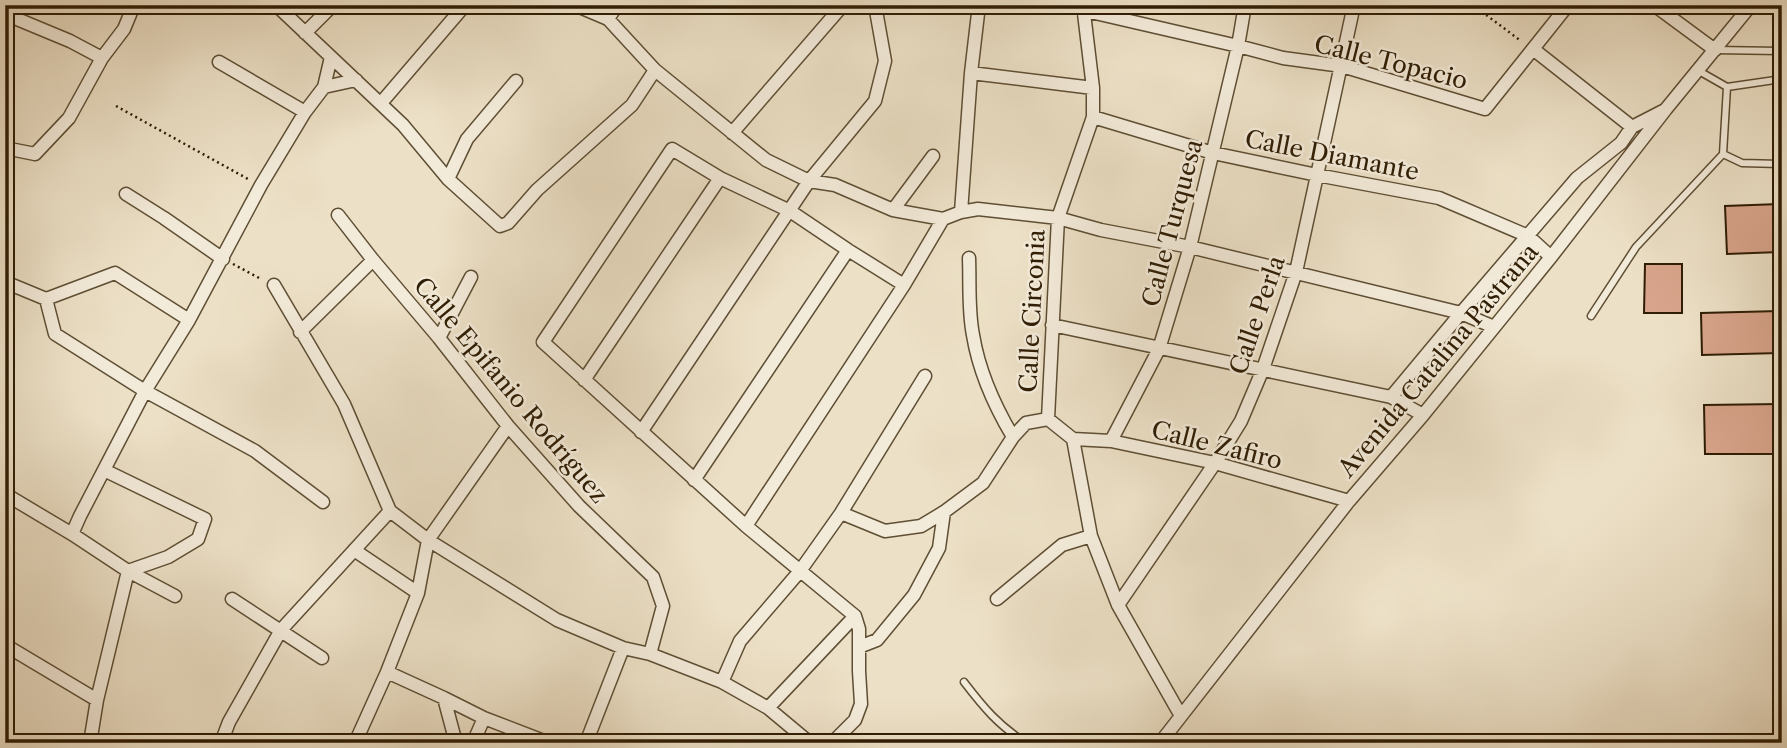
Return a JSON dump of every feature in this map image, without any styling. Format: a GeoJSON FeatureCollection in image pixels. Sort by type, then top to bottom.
{"type":"FeatureCollection","features":[{"type":"Feature","properties":{"kind":"street"},"geometry":{"type":"LineString","coordinates":[[5,148],[35,154],[69,118],[102,58],[124,29],[134,5]]}},
{"type":"Feature","properties":{"kind":"street"},"geometry":{"type":"LineString","coordinates":[[276,5],[381,103],[448,179],[499,226],[508,223],[537,190],[632,105],[655,71]]}},
{"type":"Feature","properties":{"kind":"street"},"geometry":{"type":"LineString","coordinates":[[305,33],[333,5]]}},
{"type":"Feature","properties":{"kind":"street"},"geometry":{"type":"LineString","coordinates":[[381,103],[465,5]]}},
{"type":"Feature","properties":{"kind":"street"},"geometry":{"type":"LineString","coordinates":[[575,5],[608,19],[655,71],[765,160],[809,181],[835,185],[893,210],[943,219],[978,209],[1058,218],[1461,313],[1494,327]]}},
{"type":"Feature","properties":{"kind":"street"},"geometry":{"type":"LineString","coordinates":[[608,19],[617,5]]}},
{"type":"Feature","properties":{"kind":"street"},"geometry":{"type":"LineString","coordinates":[[732,133],[843,5]]}},
{"type":"Feature","properties":{"kind":"street"},"geometry":{"type":"LineString","coordinates":[[641,432],[809,181],[875,101],[885,61],[875,5]]}},
{"type":"Feature","properties":{"kind":"street"},"geometry":{"type":"LineString","coordinates":[[961,212],[979,5]]}},
{"type":"Feature","properties":{"kind":"street","name":"Calle Turquesa"},"geometry":{"type":"LineString","coordinates":[[1111,441],[1158,349],[1190,247],[1238,46],[1245,5]]}},
{"type":"Feature","properties":{"kind":"street","name":"Calle Perla"},"geometry":{"type":"LineString","coordinates":[[1118,605],[1241,421],[1263,369],[1296,272],[1354,5]]}},
{"type":"Feature","properties":{"kind":"street"},"geometry":{"type":"LineString","coordinates":[[1568,5],[1532,49],[1632,127]]}},
{"type":"Feature","properties":{"kind":"street"},"geometry":{"type":"LineString","coordinates":[[1654,5],[1715,50]]}},
{"type":"Feature","properties":{"kind":"street","name":"Avenida Catalina Pastrana"},"geometry":{"type":"LineString","coordinates":[[1160,743],[1349,501],[1423,415],[1751,5]]}},
{"type":"Feature","properties":{"kind":"street","name":"Calle Topacio"},"geometry":{"type":"LineString","coordinates":[[1083,7],[1283,58],[1342,66],[1485,108],[1532,49]]}},
{"type":"Feature","properties":{"kind":"street","name":"Calle Circonia"},"geometry":{"type":"LineString","coordinates":[[1073,439],[1048,419],[1058,218],[1093,117],[1093,88],[1083,7]]}},
{"type":"Feature","properties":{"kind":"street"},"geometry":{"type":"LineString","coordinates":[[5,14],[70,41],[102,58]]}},
{"type":"Feature","properties":{"kind":"street"},"geometry":{"type":"LineString","coordinates":[[72,534],[145,391],[189,320],[261,186],[305,112],[324,87],[331,57]]}},
{"type":"Feature","properties":{"kind":"street"},"geometry":{"type":"LineString","coordinates":[[219,62],[305,112]]}},
{"type":"Feature","properties":{"kind":"street"},"geometry":{"type":"LineString","coordinates":[[971,73],[1093,88]]}},
{"type":"Feature","properties":{"kind":"street"},"geometry":{"type":"LineString","coordinates":[[324,87],[356,80]]}},
{"type":"Feature","properties":{"kind":"street"},"geometry":{"type":"LineString","coordinates":[[448,179],[467,139],[516,81]]}},
{"type":"Feature","properties":{"kind":"street"},"geometry":{"type":"LineString","coordinates":[[1391,397],[1577,178],[1621,143],[1632,127],[1666,109]]}},
{"type":"Feature","properties":{"kind":"street","name":"Calle Diamante"},"geometry":{"type":"LineString","coordinates":[[1093,117],[1213,153],[1439,198],[1528,236],[1551,257]]}},
{"type":"Feature","properties":{"kind":"street"},"geometry":{"type":"LineString","coordinates":[[832,743],[855,720],[861,704],[859,629],[855,616],[746,526],[542,342],[672,149],[720,178],[790,211],[904,285]]}},
{"type":"Feature","properties":{"kind":"street"},"geometry":{"type":"LineString","coordinates":[[893,210],[933,156]]}},
{"type":"Feature","properties":{"kind":"street"},"geometry":{"type":"LineString","coordinates":[[584,380],[720,178]]}},
{"type":"Feature","properties":{"kind":"street"},"geometry":{"type":"LineString","coordinates":[[125,194],[223,259]]}},
{"type":"Feature","properties":{"kind":"street","name":"Calle Epifanio Rodríguez"},"geometry":{"type":"LineString","coordinates":[[338,215],[509,426],[579,506],[653,576],[663,606],[650,654]]}},
{"type":"Feature","properties":{"kind":"street"},"geometry":{"type":"LineString","coordinates":[[746,526],[904,285],[943,219]]}},
{"type":"Feature","properties":{"kind":"street"},"geometry":{"type":"LineString","coordinates":[[694,480],[848,250]]}},
{"type":"Feature","properties":{"kind":"street"},"geometry":{"type":"LineString","coordinates":[[969,258],[972,332],[981,371],[998,412],[1013,438]]}},
{"type":"Feature","properties":{"kind":"street"},"geometry":{"type":"LineString","coordinates":[[300,332],[373,260]]}},
{"type":"Feature","properties":{"kind":"street"},"geometry":{"type":"LineString","coordinates":[[5,282],[46,299],[116,273],[189,320]]}},
{"type":"Feature","properties":{"kind":"street"},"geometry":{"type":"LineString","coordinates":[[439,338],[471,277]]}},
{"type":"Feature","properties":{"kind":"street"},"geometry":{"type":"LineString","coordinates":[[274,285],[344,404],[390,511],[428,540],[557,620],[623,648],[650,654],[722,682],[768,708],[810,743]]}},
{"type":"Feature","properties":{"kind":"street"},"geometry":{"type":"LineString","coordinates":[[46,299],[55,334],[145,391],[255,452],[323,502]]}},
{"type":"Feature","properties":{"kind":"street"},"geometry":{"type":"LineString","coordinates":[[1052,325],[1391,397],[1423,415]]}},
{"type":"Feature","properties":{"kind":"street"},"geometry":{"type":"LineString","coordinates":[[722,682],[740,641],[800,571],[841,513],[925,376]]}},
{"type":"Feature","properties":{"kind":"street"},"geometry":{"type":"LineString","coordinates":[[841,513],[885,531],[920,526],[983,483],[1026,423],[1048,419]]}},
{"type":"Feature","properties":{"kind":"street"},"geometry":{"type":"LineString","coordinates":[[355,743],[387,673],[418,593],[428,540],[509,426]]}},
{"type":"Feature","properties":{"kind":"street"},"geometry":{"type":"LineString","coordinates":[[1073,439],[1091,536],[1118,605],[1181,716]]}},
{"type":"Feature","properties":{"kind":"street","name":"Calle Zafiro"},"geometry":{"type":"LineString","coordinates":[[1073,439],[1111,441],[1215,463],[1349,501]]}},
{"type":"Feature","properties":{"kind":"street"},"geometry":{"type":"LineString","coordinates":[[104,470],[205,519],[198,539],[168,557],[128,571]]}},
{"type":"Feature","properties":{"kind":"street"},"geometry":{"type":"LineString","coordinates":[[5,494],[128,571],[175,596]]}},
{"type":"Feature","properties":{"kind":"street"},"geometry":{"type":"LineString","coordinates":[[221,743],[229,722],[281,630],[390,511]]}},
{"type":"Feature","properties":{"kind":"street"},"geometry":{"type":"LineString","coordinates":[[859,648],[877,640],[914,595],[939,548],[944,512]]}},
{"type":"Feature","properties":{"kind":"street"},"geometry":{"type":"LineString","coordinates":[[998,599],[1062,545],[1091,536]]}},
{"type":"Feature","properties":{"kind":"street"},"geometry":{"type":"LineString","coordinates":[[354,550],[418,593]]}},
{"type":"Feature","properties":{"kind":"street"},"geometry":{"type":"LineString","coordinates":[[90,743],[97,701],[128,571]]}},
{"type":"Feature","properties":{"kind":"street"},"geometry":{"type":"LineString","coordinates":[[232,599],[322,657]]}},
{"type":"Feature","properties":{"kind":"street"},"geometry":{"type":"LineString","coordinates":[[768,708],[855,616]]}},
{"type":"Feature","properties":{"kind":"street"},"geometry":{"type":"LineString","coordinates":[[5,645],[97,701]]}},
{"type":"Feature","properties":{"kind":"street"},"geometry":{"type":"LineString","coordinates":[[586,743],[623,648]]}},
{"type":"Feature","properties":{"kind":"street"},"geometry":{"type":"LineString","coordinates":[[387,673],[484,718],[549,743]]}},
{"type":"Feature","properties":{"kind":"street"},"geometry":{"type":"LineString","coordinates":[[444,698],[456,743]]}},
{"type":"Feature","properties":{"kind":"street"},"geometry":{"type":"LineString","coordinates":[[473,743],[484,718]]}},
{"type":"Feature","properties":{"kind":"lane"},"geometry":{"type":"LineString","coordinates":[[1781,5],[1782,16]]}},
{"type":"Feature","properties":{"kind":"lane"},"geometry":{"type":"LineString","coordinates":[[1715,50],[1782,51]]}},
{"type":"Feature","properties":{"kind":"lane"},"geometry":{"type":"LineString","coordinates":[[1699,71],[1727,87],[1782,79]]}},
{"type":"Feature","properties":{"kind":"lane"},"geometry":{"type":"LineString","coordinates":[[1591,316],[1636,247],[1723,154],[1727,87]]}},
{"type":"Feature","properties":{"kind":"lane"},"geometry":{"type":"LineString","coordinates":[[1723,154],[1742,163],[1782,164]]}},
{"type":"Feature","properties":{"kind":"lane"},"geometry":{"type":"LineString","coordinates":[[964,682],[988,713],[1026,743]]}},
{"type":"Feature","properties":{"kind":"path"},"geometry":{"type":"LineString","coordinates":[[1473,5],[1532,49]]}},
{"type":"Feature","properties":{"kind":"path"},"geometry":{"type":"LineString","coordinates":[[116,106],[261,186]]}},
{"type":"Feature","properties":{"kind":"path"},"geometry":{"type":"LineString","coordinates":[[223,259],[274,285]]}},
{"type":"Feature","properties":{"kind":"building"},"geometry":{"type":"Polygon","coordinates":[[[1782,204],[1782,252],[1727,254],[1725,206],[1782,204]]]}},
{"type":"Feature","properties":{"kind":"building"},"geometry":{"type":"Polygon","coordinates":[[[1645,264],[1682,264],[1682,313],[1644,313],[1645,264]]]}},
{"type":"Feature","properties":{"kind":"building"},"geometry":{"type":"Polygon","coordinates":[[[1782,311],[1782,353],[1702,355],[1701,313],[1782,311]]]}},
{"type":"Feature","properties":{"kind":"building"},"geometry":{"type":"Polygon","coordinates":[[[1782,404],[1782,454],[1705,454],[1704,405],[1782,404]]]}}]}
